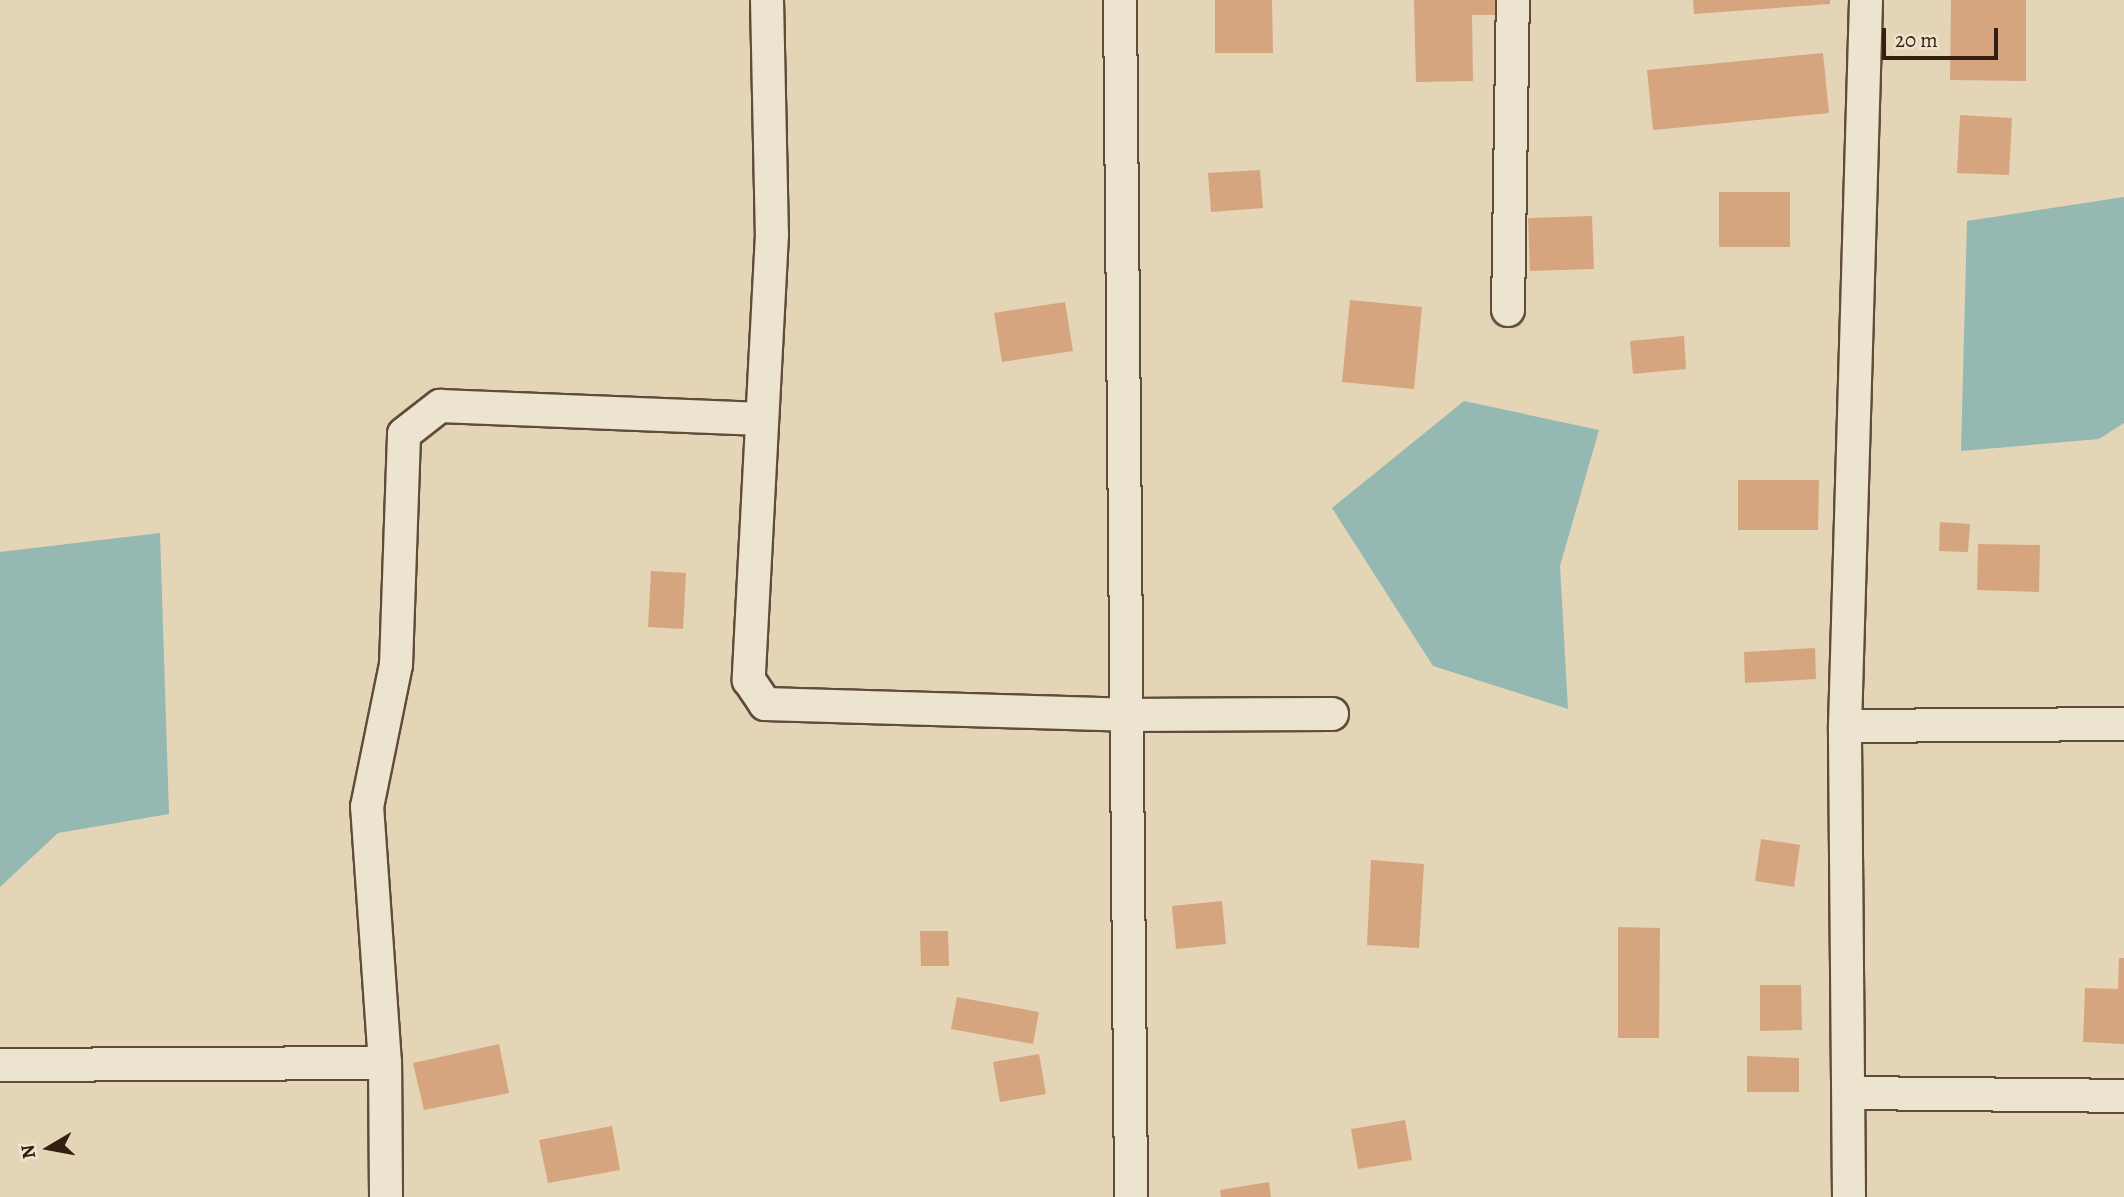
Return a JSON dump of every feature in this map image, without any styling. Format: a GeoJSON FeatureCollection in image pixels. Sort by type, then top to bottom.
{"type":"FeatureCollection","features":[{"type":"Feature","properties":{"kind":"street"},"geometry":{"type":"LineString","coordinates":[[767,0],[772,234],[749,680],[765,704],[1126,715],[1332,714]]}},
{"type":"Feature","properties":{"kind":"street"},"geometry":{"type":"LineString","coordinates":[[1120,0],[1131,1197]]}},
{"type":"Feature","properties":{"kind":"street"},"geometry":{"type":"LineString","coordinates":[[1508,310],[1513,0]]}},
{"type":"Feature","properties":{"kind":"street"},"geometry":{"type":"LineString","coordinates":[[1849,1197],[1845,726],[1866,0]]}},
{"type":"Feature","properties":{"kind":"street"},"geometry":{"type":"LineString","coordinates":[[386,1197],[385,1063],[367,807],[396,665],[404,433],[440,406],[762,419]]}},
{"type":"Feature","properties":{"kind":"street"},"geometry":{"type":"LineString","coordinates":[[1845,726],[2124,724]]}},
{"type":"Feature","properties":{"kind":"street"},"geometry":{"type":"LineString","coordinates":[[0,1065],[385,1063]]}},
{"type":"Feature","properties":{"kind":"street"},"geometry":{"type":"LineString","coordinates":[[1850,1093],[2124,1096]]}},
{"type":"Feature","properties":{"kind":"water"},"geometry":{"type":"Polygon","coordinates":[[[2124,197],[2124,423],[2099,439],[1961,451],[1967,221],[2124,197]]]}},
{"type":"Feature","properties":{"kind":"water"},"geometry":{"type":"Polygon","coordinates":[[[1464,401],[1599,430],[1560,566],[1568,709],[1433,666],[1332,508],[1464,401]]]}},
{"type":"Feature","properties":{"kind":"water"},"geometry":{"type":"Polygon","coordinates":[[[160,533],[169,814],[58,833],[0,887],[0,552],[160,533]]]}},
{"type":"Feature","properties":{"kind":"building"},"geometry":{"type":"Polygon","coordinates":[[[1215,0],[1272,0],[1273,53],[1215,53],[1215,0]]]}},
{"type":"Feature","properties":{"kind":"building"},"geometry":{"type":"Polygon","coordinates":[[[1414,0],[1509,0],[1510,15],[1472,15],[1473,81],[1416,82],[1414,0]]]}},
{"type":"Feature","properties":{"kind":"building"},"geometry":{"type":"Polygon","coordinates":[[[1693,0],[1830,0],[1830,4],[1694,14],[1693,0]]]}},
{"type":"Feature","properties":{"kind":"building"},"geometry":{"type":"Polygon","coordinates":[[[1951,0],[2026,0],[2026,81],[1950,80],[1951,0]]]}},
{"type":"Feature","properties":{"kind":"building"},"geometry":{"type":"Polygon","coordinates":[[[1823,53],[1829,113],[1653,130],[1647,70],[1823,53]]]}},
{"type":"Feature","properties":{"kind":"building"},"geometry":{"type":"Polygon","coordinates":[[[1960,115],[2012,118],[2009,175],[1957,173],[1960,115]]]}},
{"type":"Feature","properties":{"kind":"building"},"geometry":{"type":"Polygon","coordinates":[[[1260,170],[1263,208],[1211,212],[1208,173],[1260,170]]]}},
{"type":"Feature","properties":{"kind":"building"},"geometry":{"type":"Polygon","coordinates":[[[1719,192],[1790,192],[1790,247],[1719,247],[1719,192]]]}},
{"type":"Feature","properties":{"kind":"building"},"geometry":{"type":"Polygon","coordinates":[[[1592,216],[1594,269],[1530,271],[1528,218],[1592,216]]]}},
{"type":"Feature","properties":{"kind":"building"},"geometry":{"type":"Polygon","coordinates":[[[1350,300],[1422,307],[1414,389],[1342,382],[1350,300]]]}},
{"type":"Feature","properties":{"kind":"building"},"geometry":{"type":"Polygon","coordinates":[[[1065,302],[1073,351],[1002,362],[994,313],[1065,302]]]}},
{"type":"Feature","properties":{"kind":"building"},"geometry":{"type":"Polygon","coordinates":[[[1684,336],[1686,369],[1633,374],[1630,341],[1684,336]]]}},
{"type":"Feature","properties":{"kind":"building"},"geometry":{"type":"Polygon","coordinates":[[[1738,480],[1819,480],[1818,530],[1738,530],[1738,480]]]}},
{"type":"Feature","properties":{"kind":"building"},"geometry":{"type":"Polygon","coordinates":[[[1940,522],[1970,524],[1968,552],[1939,551],[1940,522]]]}},
{"type":"Feature","properties":{"kind":"building"},"geometry":{"type":"Polygon","coordinates":[[[1978,544],[2040,545],[2039,592],[1977,590],[1978,544]]]}},
{"type":"Feature","properties":{"kind":"building"},"geometry":{"type":"Polygon","coordinates":[[[651,571],[686,573],[683,629],[648,627],[651,571]]]}},
{"type":"Feature","properties":{"kind":"building"},"geometry":{"type":"Polygon","coordinates":[[[1815,648],[1816,679],[1745,683],[1744,652],[1815,648]]]}},
{"type":"Feature","properties":{"kind":"building"},"geometry":{"type":"Polygon","coordinates":[[[1761,839],[1800,845],[1794,887],[1755,881],[1761,839]]]}},
{"type":"Feature","properties":{"kind":"building"},"geometry":{"type":"Polygon","coordinates":[[[1371,860],[1424,864],[1419,948],[1367,945],[1371,860]]]}},
{"type":"Feature","properties":{"kind":"building"},"geometry":{"type":"Polygon","coordinates":[[[1222,901],[1226,944],[1176,949],[1172,906],[1222,901]]]}},
{"type":"Feature","properties":{"kind":"building"},"geometry":{"type":"Polygon","coordinates":[[[1618,927],[1660,928],[1659,1038],[1618,1038],[1618,927]]]}},
{"type":"Feature","properties":{"kind":"building"},"geometry":{"type":"Polygon","coordinates":[[[920,931],[948,931],[949,966],[921,966],[920,931]]]}},
{"type":"Feature","properties":{"kind":"building"},"geometry":{"type":"Polygon","coordinates":[[[2119,958],[2124,958],[2124,1044],[2083,1042],[2085,988],[2118,989],[2119,958]]]}},
{"type":"Feature","properties":{"kind":"building"},"geometry":{"type":"Polygon","coordinates":[[[1760,985],[1801,985],[1802,1030],[1760,1031],[1760,985]]]}},
{"type":"Feature","properties":{"kind":"building"},"geometry":{"type":"Polygon","coordinates":[[[957,997],[1039,1012],[1033,1044],[951,1029],[957,997]]]}},
{"type":"Feature","properties":{"kind":"building"},"geometry":{"type":"Polygon","coordinates":[[[499,1044],[509,1093],[424,1110],[413,1063],[499,1044]]]}},
{"type":"Feature","properties":{"kind":"building"},"geometry":{"type":"Polygon","coordinates":[[[1039,1054],[1046,1094],[1000,1102],[993,1062],[1039,1054]]]}},
{"type":"Feature","properties":{"kind":"building"},"geometry":{"type":"Polygon","coordinates":[[[1747,1056],[1799,1058],[1799,1092],[1747,1092],[1747,1056]]]}},
{"type":"Feature","properties":{"kind":"building"},"geometry":{"type":"Polygon","coordinates":[[[1405,1120],[1412,1160],[1358,1169],[1351,1129],[1405,1120]]]}},
{"type":"Feature","properties":{"kind":"building"},"geometry":{"type":"Polygon","coordinates":[[[612,1126],[620,1170],[548,1183],[539,1140],[612,1126]]]}},
{"type":"Feature","properties":{"kind":"building"},"geometry":{"type":"Polygon","coordinates":[[[1269,1182],[1271,1197],[1221,1197],[1220,1190],[1269,1182]]]}}]}
